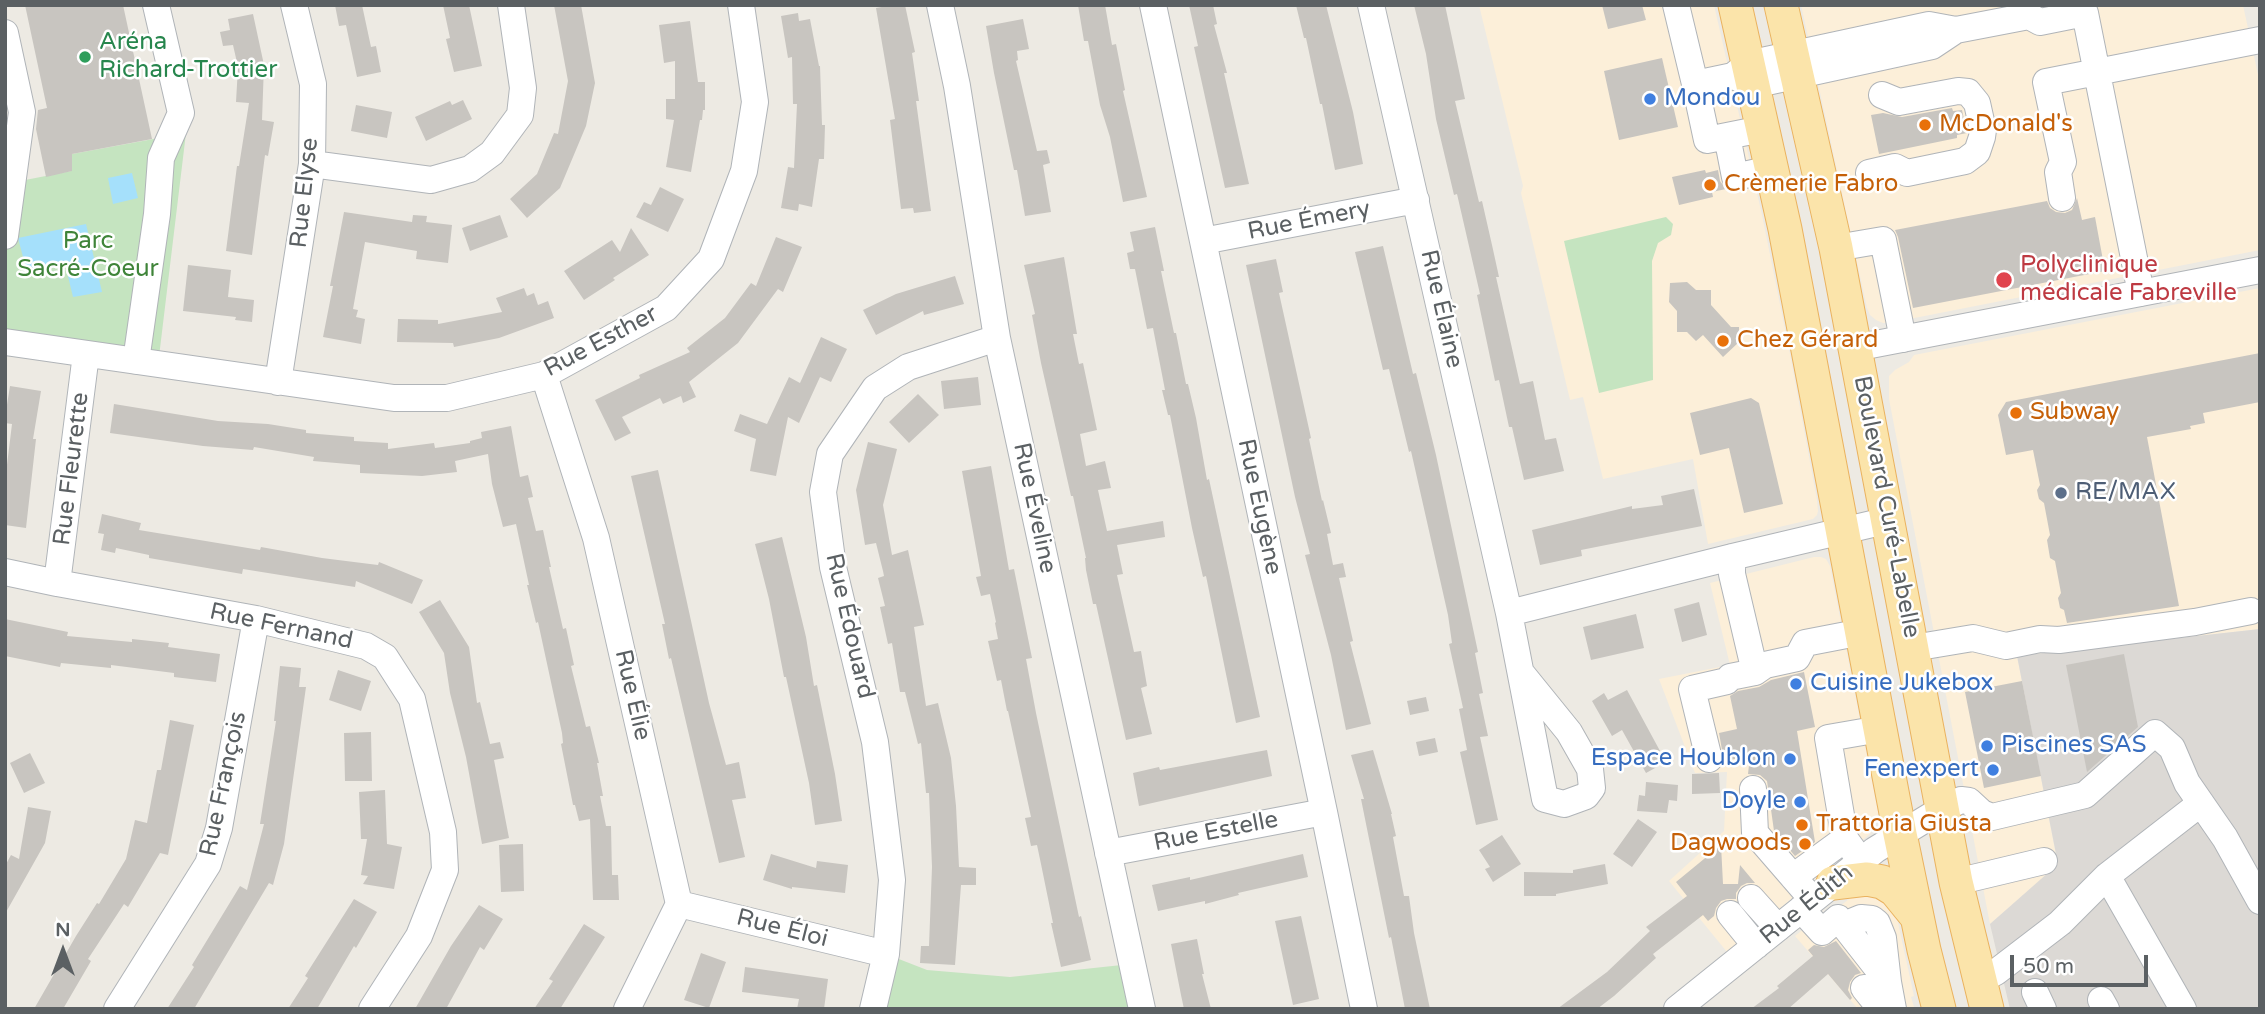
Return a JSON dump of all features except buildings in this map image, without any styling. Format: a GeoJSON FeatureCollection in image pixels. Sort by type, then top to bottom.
{"type":"FeatureCollection","features":[{"type":"Feature","properties":{"kind":"main road","name":"Boulevard Curé-Labelle"},"geometry":{"type":"LineString","coordinates":[[1734,5],[1745,75],[1771,169],[1900,834],[1939,1009]]}},
{"type":"Feature","properties":{"kind":"main road","name":"Boulevard Curé-Labelle"},"geometry":{"type":"LineString","coordinates":[[1781,5],[1836,248],[1956,882],[1983,995]]}},
{"type":"Feature","properties":{"kind":"main road"},"geometry":{"type":"LineString","coordinates":[[1816,897],[1867,879],[1882,882],[1895,890],[1917,917]]}},
{"type":"Feature","properties":{"kind":"street"},"geometry":{"type":"LineString","coordinates":[[136,362],[157,214],[161,158],[181,113],[156,5]]}},
{"type":"Feature","properties":{"kind":"street","name":"Rue Elyse"},"geometry":{"type":"LineString","coordinates":[[278,382],[312,164],[313,84],[294,5]]}},
{"type":"Feature","properties":{"kind":"street"},"geometry":{"type":"LineString","coordinates":[[312,164],[431,180],[470,169],[492,153],[520,115],[523,88],[510,5]]}},
{"type":"Feature","properties":{"kind":"street","name":"Rue Esther"},"geometry":{"type":"LineString","coordinates":[[5,342],[394,398],[447,398],[544,375],[666,308],[711,259],[744,171],[755,102],[741,5]]}},
{"type":"Feature","properties":{"kind":"street","name":"Rue Éveline"},"geometry":{"type":"LineString","coordinates":[[940,5],[957,86],[997,338],[1142,1009]]}},
{"type":"Feature","properties":{"kind":"street","name":"Rue Eugène"},"geometry":{"type":"LineString","coordinates":[[1153,5],[1364,1009]]}},
{"type":"Feature","properties":{"kind":"street","name":"Rue Élaine"},"geometry":{"type":"LineString","coordinates":[[1371,5],[1522,674]]}},
{"type":"Feature","properties":{"kind":"street"},"geometry":{"type":"LineString","coordinates":[[1676,5],[1707,140],[1762,129]]}},
{"type":"Feature","properties":{"kind":"street"},"geometry":{"type":"LineString","coordinates":[[1695,84],[1795,64],[1932,47],[1956,30],[2028,10],[2040,22],[2085,13],[2141,293]]}},
{"type":"Feature","properties":{"kind":"street"},"geometry":{"type":"LineString","coordinates":[[5,33],[22,112],[5,236]]}},
{"type":"Feature","properties":{"kind":"street"},"geometry":{"type":"LineString","coordinates":[[2062,198],[2058,172],[2063,162],[2046,82],[2260,40]]}},
{"type":"Feature","properties":{"kind":"street"},"geometry":{"type":"LineString","coordinates":[[1869,173],[1895,167],[1907,173],[1965,161],[1977,152],[1983,135],[1977,103],[1968,92],[1958,91],[1899,102],[1882,95]]}},
{"type":"Feature","properties":{"kind":"street"},"geometry":{"type":"LineString","coordinates":[[1727,136],[1735,177],[1771,169]]}},
{"type":"Feature","properties":{"kind":"street","name":"Rue Émery"},"geometry":{"type":"LineString","coordinates":[[1203,241],[1416,200]]}},
{"type":"Feature","properties":{"kind":"street"},"geometry":{"type":"LineString","coordinates":[[1836,248],[1883,240],[1903,339]]}},
{"type":"Feature","properties":{"kind":"street"},"geometry":{"type":"LineString","coordinates":[[1855,348],[2260,270]]}},
{"type":"Feature","properties":{"kind":"street","name":"Rue Édouard"},"geometry":{"type":"LineString","coordinates":[[873,1009],[886,954],[892,880],[875,741],[833,567],[824,492],[830,454],[875,388],[908,367],[997,338]]}},
{"type":"Feature","properties":{"kind":"street","name":"Rue Fleurette"},"geometry":{"type":"LineString","coordinates":[[57,583],[86,354]]}},
{"type":"Feature","properties":{"kind":"street","name":"Rue Élie"},"geometry":{"type":"LineString","coordinates":[[544,375],[596,538],[679,904]]}},
{"type":"Feature","properties":{"kind":"street"},"geometry":{"type":"LineString","coordinates":[[1509,613],[1889,520]]}},
{"type":"Feature","properties":{"kind":"street"},"geometry":{"type":"LineString","coordinates":[[1732,557],[1732,574],[1755,672]]}},
{"type":"Feature","properties":{"kind":"street","name":"Rue Fernand"},"geometry":{"type":"LineString","coordinates":[[5,572],[256,619],[366,646],[385,657],[412,699],[443,832],[445,870],[419,936],[372,1009]]}},
{"type":"Feature","properties":{"kind":"street"},"geometry":{"type":"LineString","coordinates":[[1913,648],[1973,638],[2006,646],[2040,639],[2059,640],[2195,622],[2252,611]]}},
{"type":"Feature","properties":{"kind":"street","name":"Rue François"},"geometry":{"type":"LineString","coordinates":[[117,1009],[208,864],[219,828],[256,619]]}},
{"type":"Feature","properties":{"kind":"street"},"geometry":{"type":"LineString","coordinates":[[1709,759],[1692,689],[1755,672],[1765,665],[1797,658],[1805,643],[1862,632]]}},
{"type":"Feature","properties":{"kind":"street"},"geometry":{"type":"LineString","coordinates":[[1861,861],[1845,839],[1828,738],[1880,729]]}},
{"type":"Feature","properties":{"kind":"street"},"geometry":{"type":"LineString","coordinates":[[1942,809],[1961,800],[1969,801],[1982,813],[1992,817],[2085,795],[2155,733],[2172,748],[2187,783],[2225,838],[2260,901]]}},
{"type":"Feature","properties":{"kind":"street"},"geometry":{"type":"LineString","coordinates":[[1754,789],[1755,833],[1793,877],[1816,897],[1822,932],[1838,918],[1844,925],[1867,918],[1877,923],[1883,938],[1876,985],[1881,1009]]}},
{"type":"Feature","properties":{"kind":"street"},"geometry":{"type":"LineString","coordinates":[[1983,995],[1996,972],[2060,923],[2107,876],[2201,803]]}},
{"type":"Feature","properties":{"kind":"street","name":"Rue Édith"},"geometry":{"type":"LineString","coordinates":[[1676,1009],[1742,929],[1763,912],[1816,897],[1861,861],[1942,809]]}},
{"type":"Feature","properties":{"kind":"street","name":"Rue Estelle"},"geometry":{"type":"LineString","coordinates":[[1108,853],[1324,812]]}},
{"type":"Feature","properties":{"kind":"street"},"geometry":{"type":"LineString","coordinates":[[1793,877],[1845,839]]}},
{"type":"Feature","properties":{"kind":"street"},"geometry":{"type":"LineString","coordinates":[[1956,882],[2044,861]]}},
{"type":"Feature","properties":{"kind":"street"},"geometry":{"type":"LineString","coordinates":[[2107,876],[2183,1009]]}},
{"type":"Feature","properties":{"kind":"street"},"geometry":{"type":"LineString","coordinates":[[627,1009],[679,904]]}},
{"type":"Feature","properties":{"kind":"street","name":"Rue Éloi"},"geometry":{"type":"LineString","coordinates":[[679,904],[886,954]]}},
{"type":"Feature","properties":{"kind":"street"},"geometry":{"type":"LineString","coordinates":[[1876,985],[1893,1009]]}},
{"type":"Feature","properties":{"kind":"shaded area"},"geometry":{"type":"Polygon","coordinates":[[[1479,5],[1714,5],[1762,215],[1790,354],[1817,500],[1818,511],[1813,519],[1708,544],[1693,459],[1603,479],[1583,397],[1570,400],[1521,193],[1523,186],[1479,5]]]}},
{"type":"Feature","properties":{"kind":"shaded area"},"geometry":{"type":"Polygon","coordinates":[[[1801,5],[2243,5],[2260,84],[2260,250],[1889,323],[1876,320],[1867,308],[1801,5]]]}},
{"type":"Feature","properties":{"kind":"shaded area"},"geometry":{"type":"Polygon","coordinates":[[[2260,288],[2260,629],[2017,656],[2058,865],[1990,924],[1889,399],[1889,376],[1909,362],[1914,355],[2260,288]]]}},
{"type":"Feature","properties":{"kind":"shaded area"},"geometry":{"type":"Polygon","coordinates":[[[1814,557],[1826,559],[1830,566],[1878,812],[1876,822],[1869,829],[1871,833],[1727,952],[1669,881],[1724,831],[1727,772],[1695,773],[1659,679],[1730,665],[1710,583],[1814,557]]]}},
{"type":"Feature","properties":{"kind":"shaded area"},"geometry":{"type":"Polygon","coordinates":[[[2260,629],[2260,1009],[2010,1009],[1990,924],[2058,864],[2017,656],[2260,629]]]}},
{"type":"Feature","properties":{"kind":"shaded area"},"geometry":{"type":"Polygon","coordinates":[[[1871,890],[1895,909],[1914,996],[1911,997],[1914,1007],[1919,1009],[1858,1009],[1795,936],[1827,910],[1830,914],[1853,896],[1871,890]]]}},
{"type":"Feature","properties":{"kind":"green space","name":"Parc Sacré-Coeur"},"geometry":{"type":"Polygon","coordinates":[[[186,133],[158,365],[5,342],[5,184],[71,171],[72,154],[186,133]]]}},
{"type":"Feature","properties":{"kind":"green space"},"geometry":{"type":"Polygon","coordinates":[[[1666,217],[1673,224],[1671,235],[1658,243],[1652,261],[1653,380],[1599,393],[1564,241],[1666,217]]]}},
{"type":"Feature","properties":{"kind":"green space"},"geometry":{"type":"Polygon","coordinates":[[[886,954],[927,970],[1010,977],[1131,964],[1142,1009],[879,1009],[886,954]]]}},
{"type":"Feature","properties":{"kind":"water"},"geometry":{"type":"Polygon","coordinates":[[[132,173],[138,198],[113,204],[108,178],[132,173]]]}},
{"type":"Feature","properties":{"kind":"water"},"geometry":{"type":"Polygon","coordinates":[[[86,224],[102,292],[73,297],[65,264],[27,272],[18,238],[86,224]]]}},
{"type":"Feature","properties":{"kind":"place","name":"Aréna Richard-Trottier"},"geometry":{"type":"Point","coordinates":[85,57]}},
{"type":"Feature","properties":{"kind":"place","name":"Mondou"},"geometry":{"type":"Point","coordinates":[1650,99]}},
{"type":"Feature","properties":{"kind":"place","name":"McDonald's"},"geometry":{"type":"Point","coordinates":[1925,125]}},
{"type":"Feature","properties":{"kind":"place","name":"Crèmerie Fabro"},"geometry":{"type":"Point","coordinates":[1710,185]}},
{"type":"Feature","properties":{"kind":"place","name":"Polyclinique médicale Fabreville"},"geometry":{"type":"Point","coordinates":[2004,280]}},
{"type":"Feature","properties":{"kind":"place","name":"Chez Gérard"},"geometry":{"type":"Point","coordinates":[1723,341]}},
{"type":"Feature","properties":{"kind":"place","name":"Subway"},"geometry":{"type":"Point","coordinates":[2016,413]}},
{"type":"Feature","properties":{"kind":"place","name":"RE/MAX"},"geometry":{"type":"Point","coordinates":[2061,493]}},
{"type":"Feature","properties":{"kind":"place","name":"Cuisine Jukebox"},"geometry":{"type":"Point","coordinates":[1796,684]}},
{"type":"Feature","properties":{"kind":"place","name":"Piscines SAS"},"geometry":{"type":"Point","coordinates":[1987,746]}},
{"type":"Feature","properties":{"kind":"place","name":"Espace Houblon"},"geometry":{"type":"Point","coordinates":[1790,759]}},
{"type":"Feature","properties":{"kind":"place","name":"Fenexpert"},"geometry":{"type":"Point","coordinates":[1993,770]}},
{"type":"Feature","properties":{"kind":"place","name":"Doyle"},"geometry":{"type":"Point","coordinates":[1800,802]}},
{"type":"Feature","properties":{"kind":"place","name":"Trattoria Giusta"},"geometry":{"type":"Point","coordinates":[1802,825]}},
{"type":"Feature","properties":{"kind":"place","name":"Dagwoods"},"geometry":{"type":"Point","coordinates":[1805,844]}}]}
